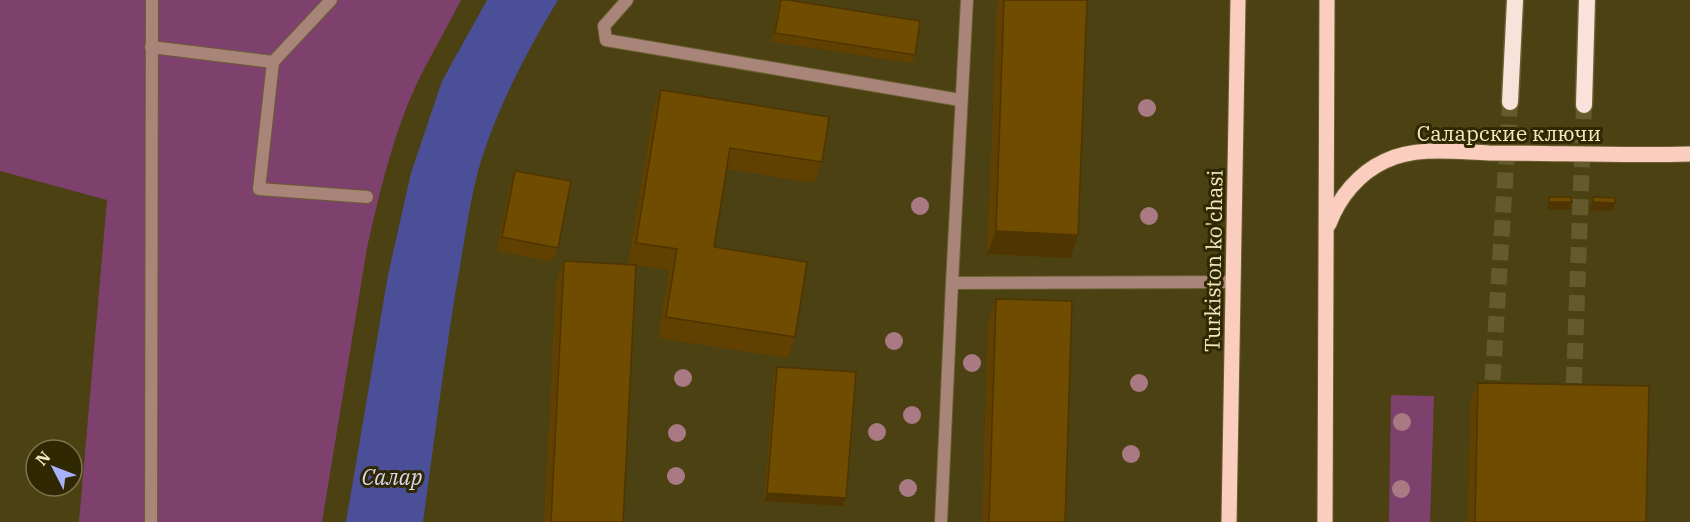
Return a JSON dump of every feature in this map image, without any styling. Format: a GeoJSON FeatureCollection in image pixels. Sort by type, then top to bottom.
{"type":"FeatureCollection","features":[{"type":"Feature","properties":{"kind":"highway"},"geometry":{"type":"LineString","coordinates":[[1510,102],[1515,0]]}},
{"type":"Feature","properties":{"kind":"highway"},"geometry":{"type":"LineString","coordinates":[[1584,105],[1587,0]]}},
{"type":"Feature","properties":{"kind":"main road","name":"Turkiston ko'chasi"},"geometry":{"type":"LineString","coordinates":[[1229,522],[1238,0]]}},
{"type":"Feature","properties":{"kind":"main road"},"geometry":{"type":"LineString","coordinates":[[1325,522],[1327,0]]}},
{"type":"Feature","properties":{"kind":"main road","name":"Саларские ключи"},"geometry":{"type":"LineString","coordinates":[[1326,230],[1338,204],[1359,179],[1386,160],[1403,155],[1451,152],[1690,154]]}},
{"type":"Feature","properties":{"kind":"lane"},"geometry":{"type":"LineString","coordinates":[[151,522],[152,0]]}},
{"type":"Feature","properties":{"kind":"lane"},"geometry":{"type":"LineString","coordinates":[[331,0],[273,62],[260,189],[367,197]]}},
{"type":"Feature","properties":{"kind":"lane"},"geometry":{"type":"LineString","coordinates":[[627,0],[604,26],[606,40],[960,100]]}},
{"type":"Feature","properties":{"kind":"lane"},"geometry":{"type":"LineString","coordinates":[[941,522],[960,100],[967,0]]}},
{"type":"Feature","properties":{"kind":"lane"},"geometry":{"type":"LineString","coordinates":[[151,47],[273,62]]}},
{"type":"Feature","properties":{"kind":"lane"},"geometry":{"type":"LineString","coordinates":[[952,283],[1234,282]]}},
{"type":"Feature","properties":{"kind":"shaded area"},"geometry":{"type":"Polygon","coordinates":[[[0,0],[461,0],[411,97],[395,139],[383,183],[367,248],[322,522],[79,522],[81,498],[84,498],[84,464],[107,200],[0,171],[0,0]]]}},
{"type":"Feature","properties":{"kind":"shaded area"},"geometry":{"type":"Polygon","coordinates":[[[1391,395],[1434,396],[1430,522],[1389,522],[1391,395]]]}},
{"type":"Feature","properties":{"kind":"water","name":"Салар"},"geometry":{"type":"Polygon","coordinates":[[[487,0],[558,0],[509,90],[493,127],[477,176],[450,330],[423,522],[346,522],[388,275],[411,173],[442,81],[487,0]]]}},
{"type":"Feature","properties":{"kind":"building"},"geometry":{"type":"Polygon","coordinates":[[[781,0],[920,21],[915,55],[775,33],[781,0]]]}},
{"type":"Feature","properties":{"kind":"building"},"geometry":{"type":"Polygon","coordinates":[[[1004,0],[1087,0],[1078,235],[996,231],[1004,0]]]}},
{"type":"Feature","properties":{"kind":"building"},"geometry":{"type":"Polygon","coordinates":[[[661,90],[829,117],[822,162],[730,148],[714,247],[807,262],[795,337],[666,317],[677,249],[636,243],[661,90]]]}},
{"type":"Feature","properties":{"kind":"building"},"geometry":{"type":"Polygon","coordinates":[[[515,171],[571,181],[558,248],[502,237],[515,171]]]}},
{"type":"Feature","properties":{"kind":"building"},"geometry":{"type":"Polygon","coordinates":[[[1549,197],[1571,197],[1572,202],[1549,202],[1549,197]]]}},
{"type":"Feature","properties":{"kind":"building"},"geometry":{"type":"Polygon","coordinates":[[[1593,197],[1615,198],[1615,203],[1593,202],[1593,197]]]}},
{"type":"Feature","properties":{"kind":"building"},"geometry":{"type":"Polygon","coordinates":[[[564,261],[636,265],[623,522],[551,522],[564,261]]]}},
{"type":"Feature","properties":{"kind":"building"},"geometry":{"type":"Polygon","coordinates":[[[996,299],[1072,301],[1065,522],[989,522],[996,299]]]}},
{"type":"Feature","properties":{"kind":"building"},"geometry":{"type":"Polygon","coordinates":[[[777,367],[856,372],[846,498],[767,493],[777,367]]]}},
{"type":"Feature","properties":{"kind":"building"},"geometry":{"type":"Polygon","coordinates":[[[1478,383],[1649,386],[1646,522],[1475,522],[1478,383]]]}},
{"type":"Feature","properties":{"kind":"tunnel"},"geometry":{"type":"LineString","coordinates":[[1491,404],[1510,102]]}},
{"type":"Feature","properties":{"kind":"tunnel"},"geometry":{"type":"LineString","coordinates":[[1573,407],[1584,105]]}}]}
